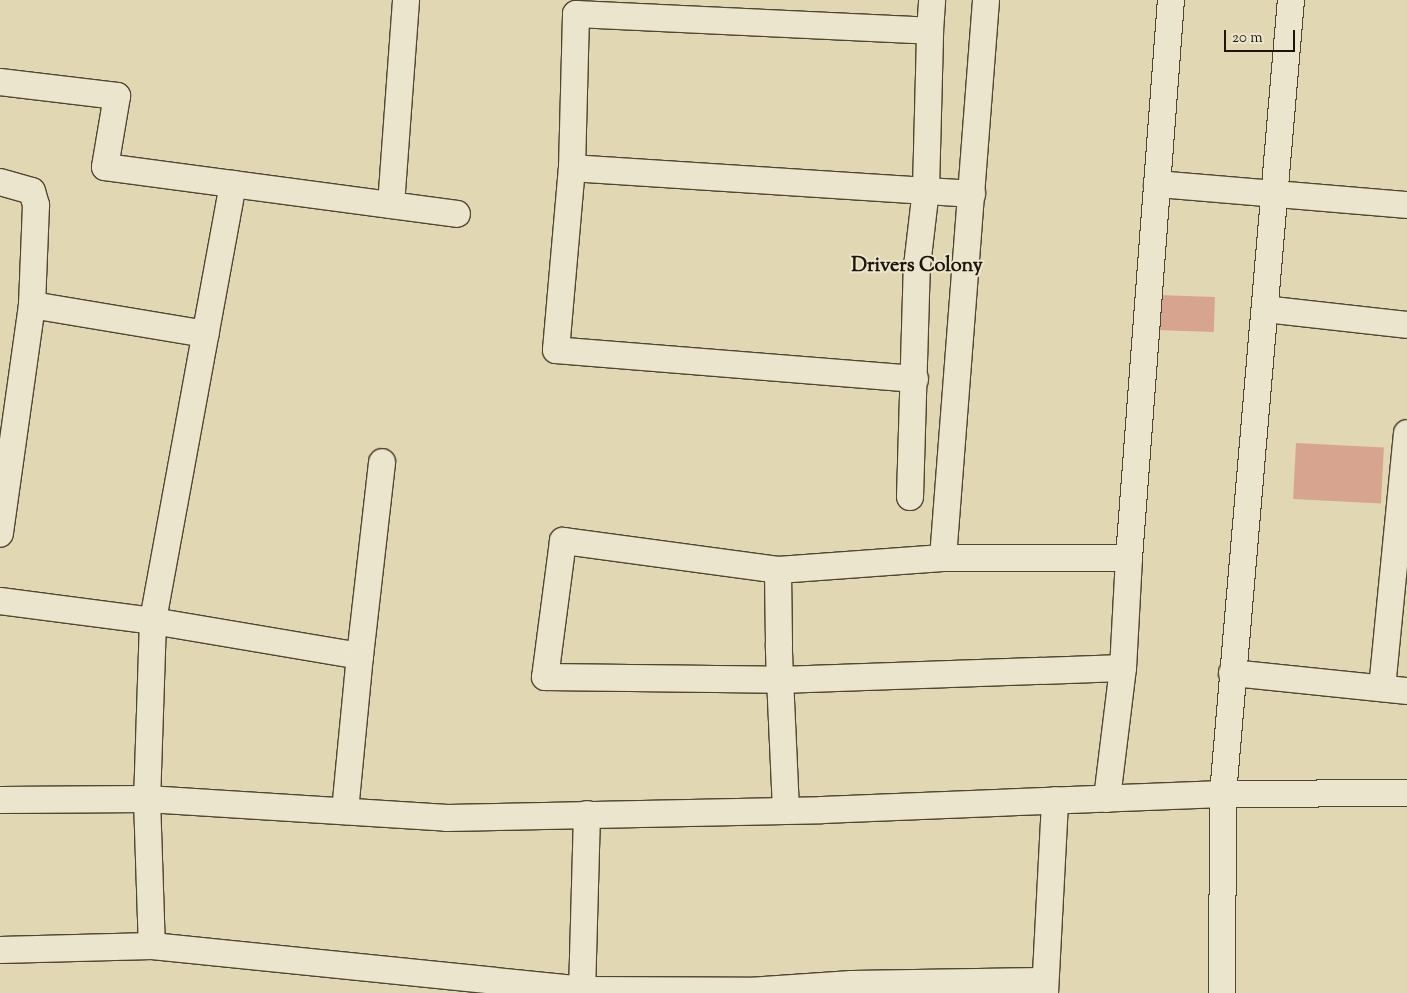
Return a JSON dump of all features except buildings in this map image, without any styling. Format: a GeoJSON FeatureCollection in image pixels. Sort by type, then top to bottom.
{"type":"FeatureCollection","features":[{"type":"Feature","properties":{"kind":"street"},"geometry":{"type":"LineString","coordinates":[[391,205],[406,0]]}},
{"type":"Feature","properties":{"kind":"street"},"geometry":{"type":"LineString","coordinates":[[910,497],[917,266],[926,189],[932,0]]}},
{"type":"Feature","properties":{"kind":"street"},"geometry":{"type":"LineString","coordinates":[[943,558],[986,0]]}},
{"type":"Feature","properties":{"kind":"street"},"geometry":{"type":"LineString","coordinates":[[1107,799],[1123,668],[1129,558],[1171,0]]}},
{"type":"Feature","properties":{"kind":"street"},"geometry":{"type":"LineString","coordinates":[[1222,993],[1222,794],[1291,0]]}},
{"type":"Feature","properties":{"kind":"street"},"geometry":{"type":"LineString","coordinates":[[915,380],[556,350],[572,168],[576,14],[930,31]]}},
{"type":"Feature","properties":{"kind":"street"},"geometry":{"type":"LineString","coordinates":[[0,82],[117,96],[105,167],[457,214]]}},
{"type":"Feature","properties":{"kind":"street"},"geometry":{"type":"LineString","coordinates":[[572,168],[926,189],[972,194]]}},
{"type":"Feature","properties":{"kind":"street"},"geometry":{"type":"LineString","coordinates":[[0,182],[27,188],[35,196],[32,306],[0,534]]}},
{"type":"Feature","properties":{"kind":"street"},"geometry":{"type":"LineString","coordinates":[[152,946],[148,799],[153,621],[233,184]]}},
{"type":"Feature","properties":{"kind":"street"},"geometry":{"type":"LineString","coordinates":[[1157,184],[1407,206]]}},
{"type":"Feature","properties":{"kind":"street"},"geometry":{"type":"LineString","coordinates":[[32,306],[206,334]]}},
{"type":"Feature","properties":{"kind":"street"},"geometry":{"type":"LineString","coordinates":[[1265,309],[1407,325]]}},
{"type":"Feature","properties":{"kind":"street"},"geometry":{"type":"LineString","coordinates":[[1232,673],[1394,690],[1407,433]]}},
{"type":"Feature","properties":{"kind":"street"},"geometry":{"type":"LineString","coordinates":[[345,811],[382,462]]}},
{"type":"Feature","properties":{"kind":"street"},"geometry":{"type":"LineString","coordinates":[[1123,668],[780,680],[545,677],[563,541],[778,570],[943,558],[1129,558]]}},
{"type":"Feature","properties":{"kind":"street"},"geometry":{"type":"LineString","coordinates":[[778,570],[780,680],[786,810]]}},
{"type":"Feature","properties":{"kind":"street"},"geometry":{"type":"LineString","coordinates":[[0,601],[153,621],[360,656]]}},
{"type":"Feature","properties":{"kind":"street"},"geometry":{"type":"LineString","coordinates":[[0,800],[148,799],[447,818],[786,810],[1222,794],[1407,793]]}},
{"type":"Feature","properties":{"kind":"street"},"geometry":{"type":"LineString","coordinates":[[0,950],[152,946],[582,992],[749,992],[852,984],[1045,987],[1055,800]]}},
{"type":"Feature","properties":{"kind":"street"},"geometry":{"type":"LineString","coordinates":[[582,992],[587,814]]}},
{"type":"Feature","properties":{"kind":"district","name":"Drivers Colony"},"geometry":{"type":"Point","coordinates":[917,266]}}]}
